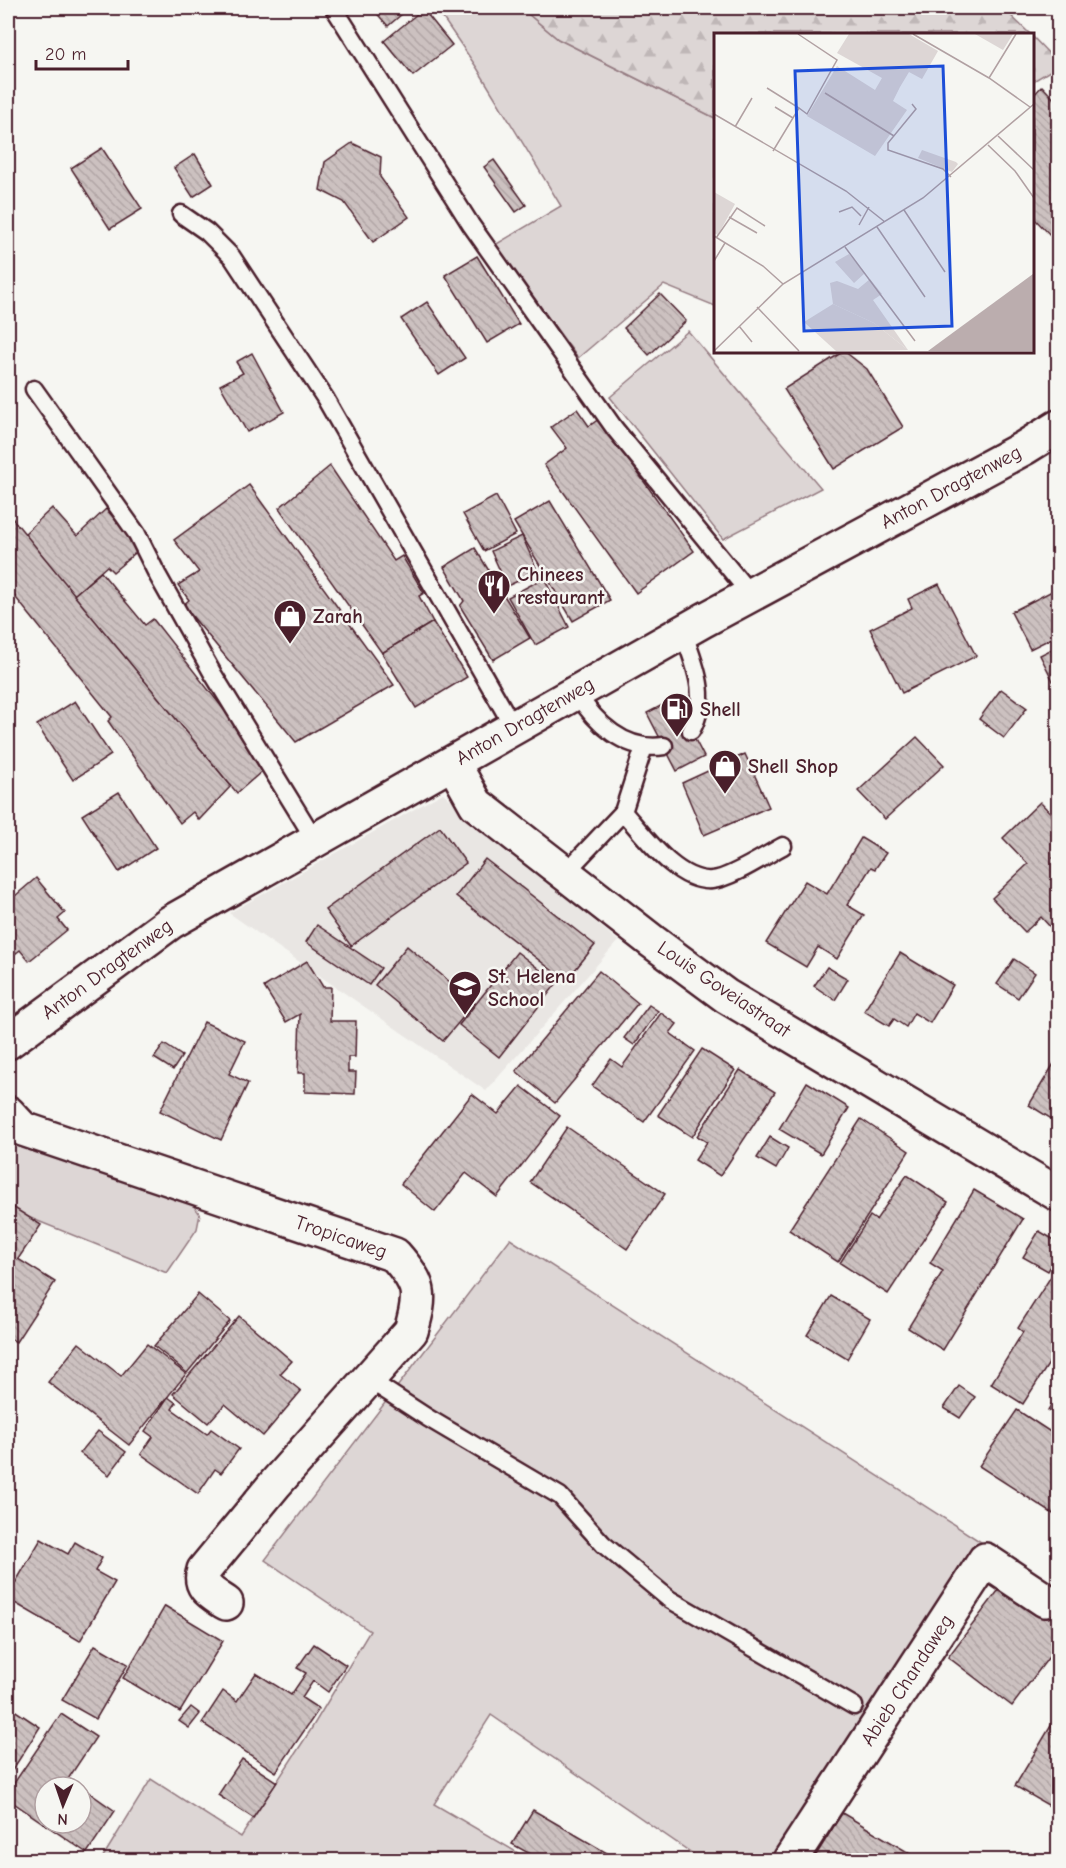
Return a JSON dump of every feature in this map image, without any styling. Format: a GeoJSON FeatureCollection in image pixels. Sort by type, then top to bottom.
{"type":"FeatureCollection","features":[{"type":"Feature","properties":{"kind":"street","name":"Anton Dragtenweg"},"geometry":{"type":"LineString","coordinates":[[8,1041],[171,922],[683,632],[1059,427]]}},
{"type":"Feature","properties":{"kind":"street","name":"Louis Goveiastraat"},"geometry":{"type":"LineString","coordinates":[[453,763],[476,804],[726,996],[1059,1194]]}},
{"type":"Feature","properties":{"kind":"street","name":"Tropicaweg"},"geometry":{"type":"LineString","coordinates":[[8,1113],[23,1129],[395,1255],[413,1276],[419,1304],[411,1331],[274,1484],[204,1570],[201,1577],[207,1591],[226,1602]]}},
{"type":"Feature","properties":{"kind":"street","name":"Abieb Chandaweg"},"geometry":{"type":"LineString","coordinates":[[790,1860],[985,1560],[1054,1596]]}},
{"type":"Feature","properties":{"kind":"lane"},"geometry":{"type":"LineString","coordinates":[[334,8],[471,225],[615,429],[750,595]]}},
{"type":"Feature","properties":{"kind":"lane"},"geometry":{"type":"LineString","coordinates":[[181,214],[207,232],[232,257],[325,398],[514,728]]}},
{"type":"Feature","properties":{"kind":"lane"},"geometry":{"type":"LineString","coordinates":[[34,389],[137,534],[213,674],[315,840]]}},
{"type":"Feature","properties":{"kind":"lane"},"geometry":{"type":"LineString","coordinates":[[683,632],[699,678],[701,704],[698,719],[691,731]]}},
{"type":"Feature","properties":{"kind":"lane"},"geometry":{"type":"LineString","coordinates":[[576,692],[588,712],[604,728],[625,740],[644,747],[664,746]]}},
{"type":"Feature","properties":{"kind":"lane"},"geometry":{"type":"LineString","coordinates":[[566,872],[623,812],[644,747]]}},
{"type":"Feature","properties":{"kind":"lane"},"geometry":{"type":"LineString","coordinates":[[623,812],[664,857],[690,878],[712,880],[732,874],[783,846]]}},
{"type":"Feature","properties":{"kind":"lane"},"geometry":{"type":"LineString","coordinates":[[368,1379],[438,1424],[560,1496],[603,1544],[669,1599],[854,1706]]}},
{"type":"Feature","properties":{"kind":"shaded area","name":"St. Helena School"},"geometry":{"type":"Polygon","coordinates":[[[443,793],[618,941],[486,1091],[229,913],[443,793]]]}},
{"type":"Feature","properties":{"kind":"green space"},"geometry":{"type":"Polygon","coordinates":[[[436,8],[521,8],[558,39],[714,117],[714,306],[664,285],[578,358],[495,245],[561,206],[477,68],[436,8]]]}},
{"type":"Feature","properties":{"kind":"green space"},"geometry":{"type":"Polygon","coordinates":[[[521,8],[1003,8],[1029,33],[714,33],[714,117],[558,39],[521,8]]]}},
{"type":"Feature","properties":{"kind":"green space"},"geometry":{"type":"Polygon","coordinates":[[[1033,37],[1058,63],[1058,66],[1033,81],[1033,37]]]}},
{"type":"Feature","properties":{"kind":"green space"},"geometry":{"type":"Polygon","coordinates":[[[688,331],[821,488],[723,539],[610,397],[688,331]]]}},
{"type":"Feature","properties":{"kind":"green space"},"geometry":{"type":"Polygon","coordinates":[[[8,1135],[193,1205],[200,1214],[197,1229],[167,1273],[8,1209],[8,1135]]]}},
{"type":"Feature","properties":{"kind":"green space"},"geometry":{"type":"Polygon","coordinates":[[[510,1239],[984,1544],[780,1860],[702,1860],[491,1715],[434,1804],[530,1860],[101,1860],[151,1779],[241,1837],[310,1731],[370,1631],[265,1560],[510,1239]]]}},
{"type":"Feature","properties":{"kind":"building"},"geometry":{"type":"Polygon","coordinates":[[[372,8],[409,8],[388,26],[372,8]]]}},
{"type":"Feature","properties":{"kind":"building"},"geometry":{"type":"Polygon","coordinates":[[[423,9],[452,45],[413,76],[384,41],[423,9]]]}},
{"type":"Feature","properties":{"kind":"building"},"geometry":{"type":"Polygon","coordinates":[[[1042,86],[1058,103],[1058,235],[1054,239],[1033,217],[1033,96],[1042,86]]]}},
{"type":"Feature","properties":{"kind":"building"},"geometry":{"type":"Polygon","coordinates":[[[352,143],[381,157],[380,177],[409,217],[373,242],[344,202],[320,190],[325,162],[352,143]]]}},
{"type":"Feature","properties":{"kind":"building"},"geometry":{"type":"Polygon","coordinates":[[[102,148],[142,209],[110,229],[71,168],[102,148]]]}},
{"type":"Feature","properties":{"kind":"building"},"geometry":{"type":"Polygon","coordinates":[[[195,154],[213,184],[193,197],[174,168],[195,154]]]}},
{"type":"Feature","properties":{"kind":"building"},"geometry":{"type":"Polygon","coordinates":[[[494,160],[526,205],[516,212],[484,167],[494,160]]]}},
{"type":"Feature","properties":{"kind":"building"},"geometry":{"type":"Polygon","coordinates":[[[477,256],[519,324],[487,343],[445,275],[477,256]]]}},
{"type":"Feature","properties":{"kind":"building"},"geometry":{"type":"Polygon","coordinates":[[[660,294],[686,321],[649,355],[624,328],[660,294]]]}},
{"type":"Feature","properties":{"kind":"building"},"geometry":{"type":"Polygon","coordinates":[[[427,302],[465,358],[439,375],[401,319],[427,302]]]}},
{"type":"Feature","properties":{"kind":"building"},"geometry":{"type":"Polygon","coordinates":[[[845,352],[867,369],[903,427],[834,469],[784,389],[845,352]]]}},
{"type":"Feature","properties":{"kind":"building"},"geometry":{"type":"Polygon","coordinates":[[[252,353],[284,412],[247,432],[220,385],[243,373],[236,362],[252,353]]]}},
{"type":"Feature","properties":{"kind":"building"},"geometry":{"type":"Polygon","coordinates":[[[577,409],[589,426],[599,419],[694,551],[636,593],[544,465],[567,448],[551,427],[577,409]]]}},
{"type":"Feature","properties":{"kind":"building"},"geometry":{"type":"Polygon","coordinates":[[[330,466],[394,561],[402,556],[424,593],[419,596],[433,622],[382,653],[279,508],[330,466]]]}},
{"type":"Feature","properties":{"kind":"building","name":"Zarah"},"geometry":{"type":"Polygon","coordinates":[[[249,485],[394,685],[296,742],[183,605],[189,600],[178,585],[199,572],[174,540],[249,485]]]}},
{"type":"Feature","properties":{"kind":"building"},"geometry":{"type":"Polygon","coordinates":[[[496,496],[516,534],[484,551],[463,514],[496,496]]]}},
{"type":"Feature","properties":{"kind":"building"},"geometry":{"type":"Polygon","coordinates":[[[550,501],[610,600],[573,621],[514,522],[550,501]]]}},
{"type":"Feature","properties":{"kind":"building"},"geometry":{"type":"Polygon","coordinates":[[[52,508],[77,536],[106,509],[141,548],[113,572],[107,566],[74,595],[24,534],[52,508]]]}},
{"type":"Feature","properties":{"kind":"building"},"geometry":{"type":"Polygon","coordinates":[[[8,513],[231,786],[199,820],[193,812],[180,823],[108,721],[112,717],[8,588],[8,513]]]}},
{"type":"Feature","properties":{"kind":"building"},"geometry":{"type":"Polygon","coordinates":[[[522,536],[538,572],[507,586],[491,551],[522,536]]]}},
{"type":"Feature","properties":{"kind":"building"},"geometry":{"type":"Polygon","coordinates":[[[475,548],[530,638],[493,660],[460,606],[464,601],[444,567],[475,548]]]}},
{"type":"Feature","properties":{"kind":"building"},"geometry":{"type":"Polygon","coordinates":[[[101,572],[145,625],[153,619],[268,766],[237,793],[74,595],[101,572]]]}},
{"type":"Feature","properties":{"kind":"building"},"geometry":{"type":"Polygon","coordinates":[[[544,578],[569,627],[535,645],[508,597],[544,578]]]}},
{"type":"Feature","properties":{"kind":"building"},"geometry":{"type":"Polygon","coordinates":[[[939,584],[976,656],[902,693],[870,629],[912,608],[908,599],[939,584]]]}},
{"type":"Feature","properties":{"kind":"building"},"geometry":{"type":"Polygon","coordinates":[[[1058,588],[1058,635],[1030,649],[1011,612],[1058,588]]]}},
{"type":"Feature","properties":{"kind":"building"},"geometry":{"type":"Polygon","coordinates":[[[433,622],[467,677],[416,708],[382,653],[433,622]]]}},
{"type":"Feature","properties":{"kind":"building"},"geometry":{"type":"Polygon","coordinates":[[[1058,646],[1058,691],[1040,655],[1058,646]]]}},
{"type":"Feature","properties":{"kind":"building"},"geometry":{"type":"Polygon","coordinates":[[[1001,689],[1027,708],[1004,738],[979,719],[1001,689]]]}},
{"type":"Feature","properties":{"kind":"building","name":"Shell"},"geometry":{"type":"Polygon","coordinates":[[[674,699],[704,757],[677,771],[647,713],[674,699]]]}},
{"type":"Feature","properties":{"kind":"building"},"geometry":{"type":"Polygon","coordinates":[[[75,701],[111,755],[73,780],[37,725],[75,701]]]}},
{"type":"Feature","properties":{"kind":"building"},"geometry":{"type":"Polygon","coordinates":[[[917,737],[944,765],[885,819],[858,791],[917,737]]]}},
{"type":"Feature","properties":{"kind":"building","name":"Shell Shop"},"geometry":{"type":"Polygon","coordinates":[[[745,754],[769,807],[704,835],[682,783],[745,754]]]}},
{"type":"Feature","properties":{"kind":"building"},"geometry":{"type":"Polygon","coordinates":[[[119,792],[156,848],[119,872],[82,815],[119,792]]]}},
{"type":"Feature","properties":{"kind":"building"},"geometry":{"type":"Polygon","coordinates":[[[1040,802],[1058,821],[1058,852],[1053,858],[1058,864],[1058,924],[1053,930],[1041,917],[1025,932],[992,898],[1028,864],[1003,838],[1040,802]]]}},
{"type":"Feature","properties":{"kind":"building"},"geometry":{"type":"Polygon","coordinates":[[[440,827],[466,863],[351,946],[325,910],[440,827]]]}},
{"type":"Feature","properties":{"kind":"building"},"geometry":{"type":"Polygon","coordinates":[[[861,838],[886,853],[875,869],[871,867],[847,905],[864,915],[837,959],[818,947],[806,967],[766,943],[805,881],[827,894],[861,838]]]}},
{"type":"Feature","properties":{"kind":"building"},"geometry":{"type":"Polygon","coordinates":[[[485,859],[595,945],[566,981],[456,896],[485,859]]]}},
{"type":"Feature","properties":{"kind":"building"},"geometry":{"type":"Polygon","coordinates":[[[36,878],[65,913],[58,919],[67,930],[29,961],[20,950],[15,954],[8,945],[8,902],[36,878]]]}},
{"type":"Feature","properties":{"kind":"building"},"geometry":{"type":"Polygon","coordinates":[[[317,925],[381,968],[369,985],[306,942],[317,925]]]}},
{"type":"Feature","properties":{"kind":"building"},"geometry":{"type":"Polygon","coordinates":[[[407,946],[475,1003],[443,1041],[375,985],[407,946]]]}},
{"type":"Feature","properties":{"kind":"building"},"geometry":{"type":"Polygon","coordinates":[[[517,952],[557,983],[499,1057],[459,1025],[517,952]]]}},
{"type":"Feature","properties":{"kind":"building"},"geometry":{"type":"Polygon","coordinates":[[[900,953],[953,985],[930,1023],[914,1013],[906,1027],[894,1019],[889,1026],[864,1011],[900,953]]]}},
{"type":"Feature","properties":{"kind":"building"},"geometry":{"type":"Polygon","coordinates":[[[1014,959],[1035,973],[1018,998],[997,984],[1014,959]]]}},
{"type":"Feature","properties":{"kind":"building"},"geometry":{"type":"Polygon","coordinates":[[[307,961],[323,987],[331,987],[330,1021],[356,1021],[355,1057],[348,1057],[348,1072],[356,1072],[355,1094],[305,1092],[305,1073],[298,1073],[300,1014],[286,1022],[264,987],[307,961]]]}},
{"type":"Feature","properties":{"kind":"building"},"geometry":{"type":"Polygon","coordinates":[[[827,967],[848,979],[835,1000],[814,986],[827,967]]]}},
{"type":"Feature","properties":{"kind":"building"},"geometry":{"type":"Polygon","coordinates":[[[599,971],[638,1003],[555,1103],[516,1071],[599,971]]]}},
{"type":"Feature","properties":{"kind":"building"},"geometry":{"type":"Polygon","coordinates":[[[649,1005],[658,1011],[634,1045],[624,1038],[649,1005]]]}},
{"type":"Feature","properties":{"kind":"building"},"geometry":{"type":"Polygon","coordinates":[[[661,1013],[677,1024],[670,1033],[695,1051],[644,1122],[592,1086],[611,1059],[622,1067],[661,1013]]]}},
{"type":"Feature","properties":{"kind":"building"},"geometry":{"type":"Polygon","coordinates":[[[204,1022],[245,1041],[229,1074],[248,1083],[221,1140],[160,1111],[204,1022]]]}},
{"type":"Feature","properties":{"kind":"building"},"geometry":{"type":"Polygon","coordinates":[[[164,1044],[182,1056],[173,1070],[154,1058],[164,1044]]]}},
{"type":"Feature","properties":{"kind":"building"},"geometry":{"type":"Polygon","coordinates":[[[702,1049],[735,1070],[692,1137],[658,1115],[702,1049]]]}},
{"type":"Feature","properties":{"kind":"building"},"geometry":{"type":"Polygon","coordinates":[[[1058,1057],[1058,1123],[1029,1105],[1058,1057]]]}},
{"type":"Feature","properties":{"kind":"building"},"geometry":{"type":"Polygon","coordinates":[[[740,1070],[775,1092],[720,1176],[695,1160],[707,1142],[697,1136],[740,1070]]]}},
{"type":"Feature","properties":{"kind":"building"},"geometry":{"type":"Polygon","coordinates":[[[807,1082],[849,1108],[821,1154],[779,1129],[807,1082]]]}},
{"type":"Feature","properties":{"kind":"building"},"geometry":{"type":"Polygon","coordinates":[[[521,1086],[560,1116],[497,1197],[466,1173],[435,1212],[401,1184],[472,1094],[498,1114],[521,1086]]]}},
{"type":"Feature","properties":{"kind":"building"},"geometry":{"type":"Polygon","coordinates":[[[861,1119],[909,1151],[838,1262],[789,1230],[861,1119]]]}},
{"type":"Feature","properties":{"kind":"building"},"geometry":{"type":"Polygon","coordinates":[[[567,1127],[665,1194],[627,1249],[530,1182],[567,1127]]]}},
{"type":"Feature","properties":{"kind":"building"},"geometry":{"type":"Polygon","coordinates":[[[770,1137],[788,1148],[776,1169],[757,1158],[770,1137]]]}},
{"type":"Feature","properties":{"kind":"building"},"geometry":{"type":"Polygon","coordinates":[[[907,1175],[948,1202],[888,1294],[840,1263],[870,1216],[876,1220],[907,1175]]]}},
{"type":"Feature","properties":{"kind":"building"},"geometry":{"type":"Polygon","coordinates":[[[974,1190],[1023,1219],[943,1350],[908,1328],[943,1271],[930,1263],[974,1190]]]}},
{"type":"Feature","properties":{"kind":"building"},"geometry":{"type":"Polygon","coordinates":[[[8,1204],[41,1225],[18,1259],[55,1282],[16,1342],[8,1337],[8,1204]]]}},
{"type":"Feature","properties":{"kind":"building"},"geometry":{"type":"Polygon","coordinates":[[[1039,1231],[1058,1242],[1058,1254],[1048,1271],[1023,1257],[1039,1231]]]}},
{"type":"Feature","properties":{"kind":"building"},"geometry":{"type":"Polygon","coordinates":[[[1055,1270],[1058,1272],[1058,1359],[1053,1357],[1023,1404],[991,1384],[1023,1332],[1018,1328],[1055,1270]]]}},
{"type":"Feature","properties":{"kind":"building"},"geometry":{"type":"Polygon","coordinates":[[[198,1294],[230,1321],[187,1373],[154,1346],[198,1294]]]}},
{"type":"Feature","properties":{"kind":"building"},"geometry":{"type":"Polygon","coordinates":[[[831,1296],[870,1319],[847,1359],[807,1335],[831,1296]]]}},
{"type":"Feature","properties":{"kind":"building"},"geometry":{"type":"Polygon","coordinates":[[[239,1316],[292,1361],[280,1374],[301,1391],[263,1436],[225,1404],[208,1423],[173,1394],[239,1316]]]}},
{"type":"Feature","properties":{"kind":"building"},"geometry":{"type":"Polygon","coordinates":[[[79,1343],[121,1376],[147,1344],[186,1374],[129,1445],[48,1382],[79,1343]]]}},
{"type":"Feature","properties":{"kind":"building"},"geometry":{"type":"Polygon","coordinates":[[[959,1386],[975,1397],[960,1418],[944,1408],[959,1386]]]}},
{"type":"Feature","properties":{"kind":"building"},"geometry":{"type":"Polygon","coordinates":[[[1058,1393],[1058,1417],[1048,1410],[1058,1393]]]}},
{"type":"Feature","properties":{"kind":"building"},"geometry":{"type":"Polygon","coordinates":[[[168,1397],[176,1403],[172,1409],[207,1434],[211,1429],[239,1449],[221,1473],[215,1469],[198,1494],[141,1454],[153,1437],[145,1431],[168,1397]]]}},
{"type":"Feature","properties":{"kind":"building"},"geometry":{"type":"Polygon","coordinates":[[[1017,1410],[1058,1437],[1058,1517],[979,1466],[1017,1410]]]}},
{"type":"Feature","properties":{"kind":"building"},"geometry":{"type":"Polygon","coordinates":[[[98,1431],[126,1452],[109,1475],[80,1453],[98,1431]]]}},
{"type":"Feature","properties":{"kind":"building"},"geometry":{"type":"Polygon","coordinates":[[[41,1539],[68,1554],[75,1542],[102,1558],[95,1571],[115,1582],[80,1641],[8,1599],[8,1595],[41,1539]]]}},
{"type":"Feature","properties":{"kind":"building"},"geometry":{"type":"Polygon","coordinates":[[[1007,1579],[1058,1617],[1058,1645],[1012,1706],[948,1657],[1007,1579]]]}},
{"type":"Feature","properties":{"kind":"building"},"geometry":{"type":"Polygon","coordinates":[[[165,1606],[223,1641],[180,1712],[123,1678],[165,1606]]]}},
{"type":"Feature","properties":{"kind":"building"},"geometry":{"type":"Polygon","coordinates":[[[314,1644],[346,1665],[328,1692],[313,1681],[302,1698],[319,1709],[276,1772],[202,1723],[223,1691],[237,1701],[256,1673],[291,1695],[306,1673],[297,1668],[314,1644]]]}},
{"type":"Feature","properties":{"kind":"building"},"geometry":{"type":"Polygon","coordinates":[[[95,1645],[128,1664],[96,1719],[62,1700],[95,1645]]]}},
{"type":"Feature","properties":{"kind":"building"},"geometry":{"type":"Polygon","coordinates":[[[8,1706],[40,1727],[8,1777],[8,1706]]]}},
{"type":"Feature","properties":{"kind":"building"},"geometry":{"type":"Polygon","coordinates":[[[191,1707],[200,1714],[189,1728],[179,1721],[191,1707]]]}},
{"type":"Feature","properties":{"kind":"building"},"geometry":{"type":"Polygon","coordinates":[[[61,1714],[96,1737],[71,1775],[33,1775],[33,1816],[8,1799],[8,1792],[61,1714]]]}},
{"type":"Feature","properties":{"kind":"building"},"geometry":{"type":"Polygon","coordinates":[[[1058,1714],[1058,1800],[1053,1808],[1015,1786],[1058,1714]]]}},
{"type":"Feature","properties":{"kind":"building"},"geometry":{"type":"Polygon","coordinates":[[[242,1759],[277,1782],[253,1818],[218,1795],[242,1759]]]}},
{"type":"Feature","properties":{"kind":"building"},"geometry":{"type":"Polygon","coordinates":[[[93,1795],[115,1811],[87,1853],[61,1835],[93,1835],[93,1795]]]}},
{"type":"Feature","properties":{"kind":"building"},"geometry":{"type":"Polygon","coordinates":[[[533,1810],[619,1860],[541,1860],[512,1844],[533,1810]]]}},
{"type":"Feature","properties":{"kind":"building"},"geometry":{"type":"Polygon","coordinates":[[[842,1813],[921,1860],[813,1860],[842,1813]]]}},
{"type":"Feature","properties":{"kind":"place","name":"Chinees restaurant"},"geometry":{"type":"Point","coordinates":[494,615]}},
{"type":"Feature","properties":{"kind":"place","name":"Zarah"},"geometry":{"type":"Point","coordinates":[290,645]}},
{"type":"Feature","properties":{"kind":"place","name":"Shell"},"geometry":{"type":"Point","coordinates":[677,738]}},
{"type":"Feature","properties":{"kind":"place","name":"Shell Shop"},"geometry":{"type":"Point","coordinates":[725,795]}},
{"type":"Feature","properties":{"kind":"place","name":"St. Helena School"},"geometry":{"type":"Point","coordinates":[465,1016]}}]}
